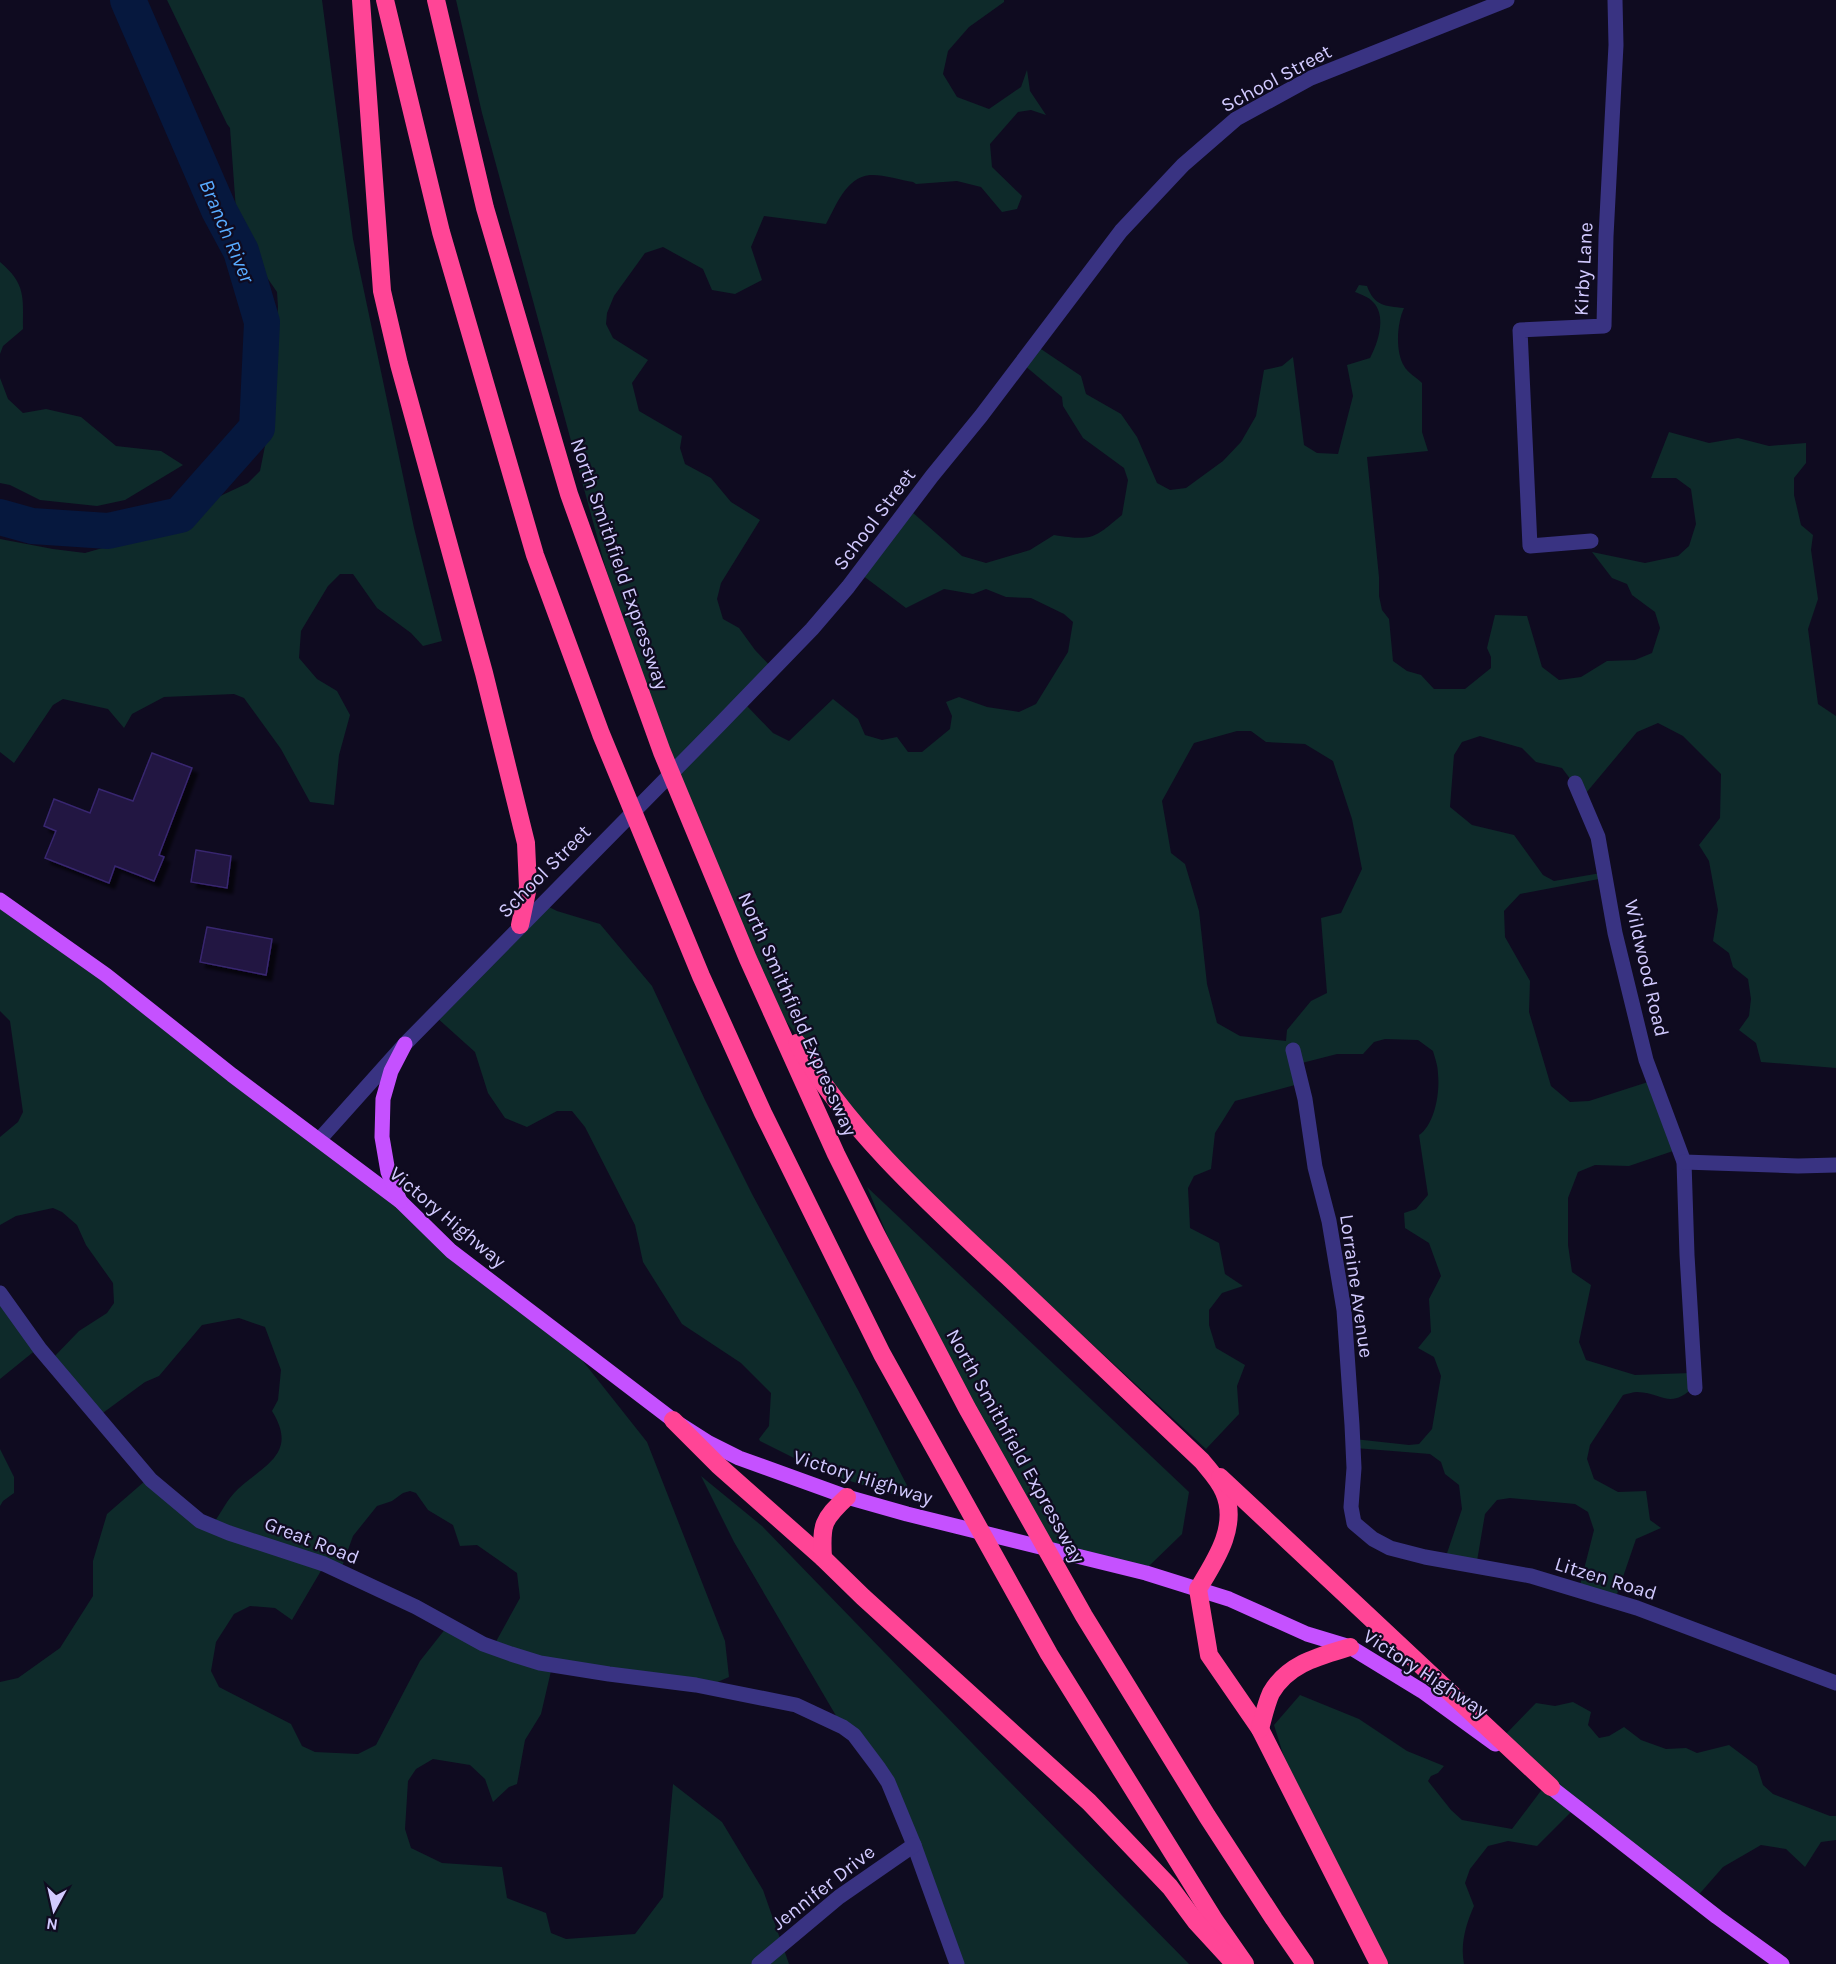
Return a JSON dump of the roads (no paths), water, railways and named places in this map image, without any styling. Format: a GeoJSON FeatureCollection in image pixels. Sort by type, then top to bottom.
{"type":"FeatureCollection","features":[{"type":"Feature","properties":{"kind":"highway"},"geometry":{"type":"LineString","coordinates":[[360,0],[382,291],[399,364],[484,673],[526,843],[528,887],[520,926]]}},
{"type":"Feature","properties":{"kind":"highway"},"geometry":{"type":"LineString","coordinates":[[385,0],[441,232],[535,555],[601,734],[701,976],[763,1113],[882,1354],[1049,1654],[1215,1921],[1245,1964]]}},
{"type":"Feature","properties":{"kind":"highway","name":"North Smithfield Expressway"},"geometry":{"type":"LineString","coordinates":[[436,0],[485,208],[569,494],[662,752],[748,959],[841,1164],[968,1408],[1090,1626],[1207,1816],[1305,1964]]}},
{"type":"Feature","properties":{"kind":"highway"},"geometry":{"type":"LineString","coordinates":[[748,959],[803,1054],[849,1117],[876,1149],[959,1231],[1202,1461],[1551,1787]]}},
{"type":"Feature","properties":{"kind":"highway"},"geometry":{"type":"LineString","coordinates":[[674,1420],[718,1465],[1089,1802],[1170,1887],[1196,1922],[1235,1964]]}},
{"type":"Feature","properties":{"kind":"highway"},"geometry":{"type":"LineString","coordinates":[[1202,1461],[1219,1482],[1225,1495],[1228,1520],[1221,1549],[1198,1589],[1209,1655],[1260,1729],[1379,1964]]}},
{"type":"Feature","properties":{"kind":"highway"},"geometry":{"type":"LineString","coordinates":[[823,1558],[821,1530],[831,1512],[847,1497]]}},
{"type":"Feature","properties":{"kind":"highway"},"geometry":{"type":"LineString","coordinates":[[1260,1729],[1270,1696],[1289,1671],[1320,1656],[1350,1647]]}},
{"type":"Feature","properties":{"kind":"main road","name":"Victory Highway"},"geometry":{"type":"LineString","coordinates":[[0,900],[106,975],[232,1075],[400,1201],[451,1251],[674,1420],[709,1443],[739,1458],[847,1497],[1116,1565],[1198,1589],[1228,1599],[1307,1634],[1350,1647],[1422,1691],[1484,1735],[1717,1917],[1782,1964]]}},
{"type":"Feature","properties":{"kind":"main road"},"geometry":{"type":"LineString","coordinates":[[400,1201],[388,1172],[382,1137],[383,1099],[391,1071],[405,1044]]}},
{"type":"Feature","properties":{"kind":"street","name":"School Street"},"geometry":{"type":"LineString","coordinates":[[320,1140],[405,1044],[812,629],[848,587],[932,476],[981,416],[1121,231],[1183,165],[1236,119],[1311,78],[1507,0]]}},
{"type":"Feature","properties":{"kind":"street","name":"Kirby Lane"},"geometry":{"type":"LineString","coordinates":[[1591,541],[1530,546],[1520,330],[1604,326],[1616,0]]}},
{"type":"Feature","properties":{"kind":"street","name":"Wildwood Road"},"geometry":{"type":"LineString","coordinates":[[1575,783],[1598,837],[1616,933],[1646,1060],[1684,1162],[1695,1388]]}},
{"type":"Feature","properties":{"kind":"street","name":"Lorraine Avenue"},"geometry":{"type":"LineString","coordinates":[[1293,1050],[1305,1100],[1315,1167],[1329,1221],[1344,1310],[1354,1468],[1351,1507],[1354,1523],[1359,1529]]}},
{"type":"Feature","properties":{"kind":"street"},"geometry":{"type":"LineString","coordinates":[[1684,1162],[1836,1165]]}},
{"type":"Feature","properties":{"kind":"street","name":"Great Road"},"geometry":{"type":"LineString","coordinates":[[0,1293],[40,1349],[151,1480],[200,1521],[229,1533],[324,1564],[416,1607],[483,1644],[511,1654],[540,1663],[696,1685],[796,1705],[843,1727],[854,1735],[883,1774],[914,1845],[957,1964]]}},
{"type":"Feature","properties":{"kind":"street","name":"Litzen Road"},"geometry":{"type":"LineString","coordinates":[[1359,1529],[1390,1548],[1425,1557],[1531,1576],[1637,1608],[1836,1683]]}},
{"type":"Feature","properties":{"kind":"street","name":"Jennifer Drive"},"geometry":{"type":"LineString","coordinates":[[759,1964],[839,1897],[914,1845]]}},
{"type":"Feature","properties":{"kind":"waterway","name":"Branch River"},"geometry":{"type":"LineString","coordinates":[[0,517],[32,526],[108,531],[180,515],[257,428],[262,322],[241,251],[219,210],[128,0]]}}]}
